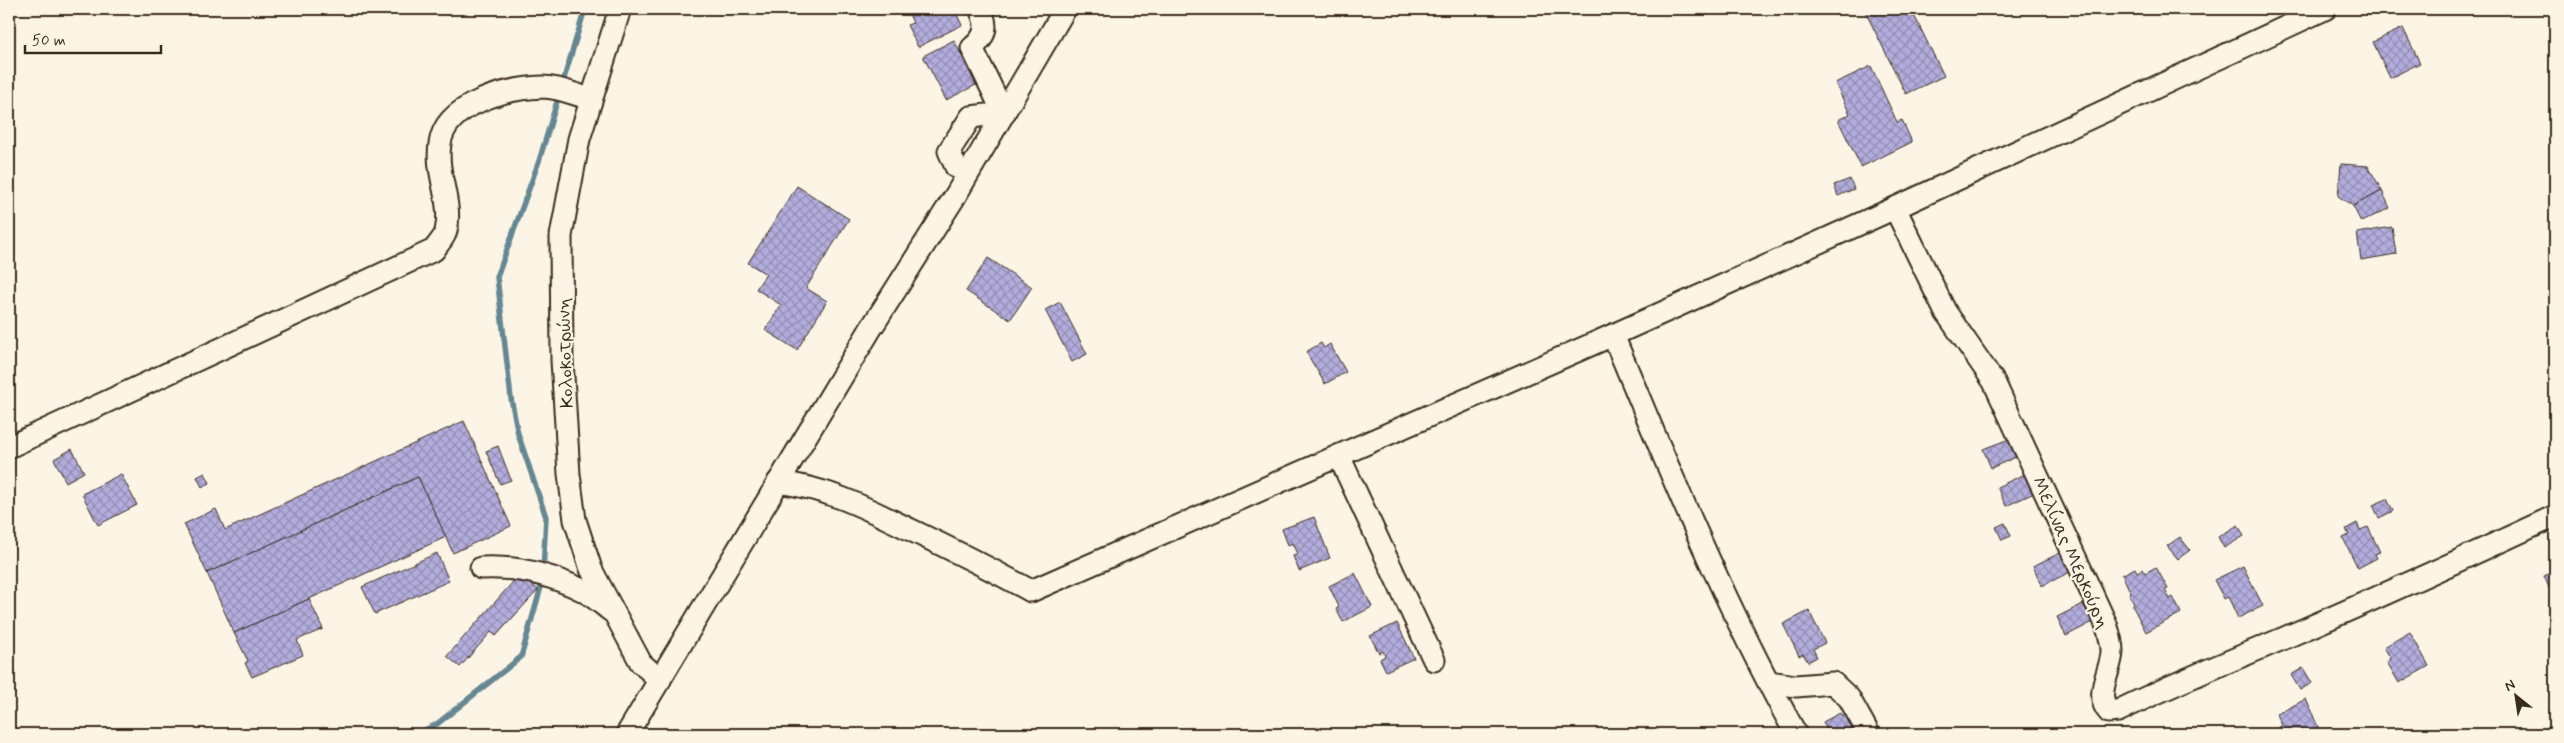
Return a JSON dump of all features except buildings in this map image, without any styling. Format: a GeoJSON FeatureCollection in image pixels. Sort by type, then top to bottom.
{"type":"FeatureCollection","features":[{"type":"Feature","properties":{"kind":"street","name":"Κολοκοτρώνη"},"geometry":{"type":"LineString","coordinates":[[620,9],[579,139],[561,236],[562,360],[569,474],[575,520],[591,569],[641,663],[660,680]]}},
{"type":"Feature","properties":{"kind":"street"},"geometry":{"type":"LineString","coordinates":[[980,9],[986,22],[984,37],[972,48],[996,115]]}},
{"type":"Feature","properties":{"kind":"street"},"geometry":{"type":"LineString","coordinates":[[627,734],[996,115],[1065,9]]}},
{"type":"Feature","properties":{"kind":"street"},"geometry":{"type":"LineString","coordinates":[[778,482],[814,488],[844,498],[979,563],[1031,591],[1613,335],[1895,208],[2325,9]]}},
{"type":"Feature","properties":{"kind":"street"},"geometry":{"type":"LineString","coordinates":[[9,447],[434,250],[446,232],[448,207],[439,159],[440,142],[445,130],[470,104],[513,90],[544,87],[591,98]]}},
{"type":"Feature","properties":{"kind":"street"},"geometry":{"type":"LineString","coordinates":[[956,167],[949,151],[971,117],[996,115]]}},
{"type":"Feature","properties":{"kind":"street","name":"Μελίνας Μερκούρη"},"geometry":{"type":"LineString","coordinates":[[1895,208],[1945,311],[1994,382],[2106,624],[2112,652],[2103,699],[2109,712],[2118,711],[2183,679],[2256,651],[2436,572],[2555,516]]}},
{"type":"Feature","properties":{"kind":"street"},"geometry":{"type":"LineString","coordinates":[[1613,335],[1670,469],[1769,682],[1796,734]]}},
{"type":"Feature","properties":{"kind":"street"},"geometry":{"type":"LineString","coordinates":[[1338,456],[1434,660]]}},
{"type":"Feature","properties":{"kind":"street"},"geometry":{"type":"LineString","coordinates":[[481,568],[503,566],[554,579],[584,590],[617,616]]}},
{"type":"Feature","properties":{"kind":"street"},"geometry":{"type":"LineString","coordinates":[[1769,682],[1796,686],[1833,683],[1849,698],[1869,734]]}},
{"type":"Feature","properties":{"kind":"waterway"},"geometry":{"type":"LineString","coordinates":[[543,571],[546,517],[518,434],[511,398],[497,277],[539,161],[585,9]]}},
{"type":"Feature","properties":{"kind":"waterway"},"geometry":{"type":"LineString","coordinates":[[417,734],[437,724],[521,657],[543,580]]}}]}
